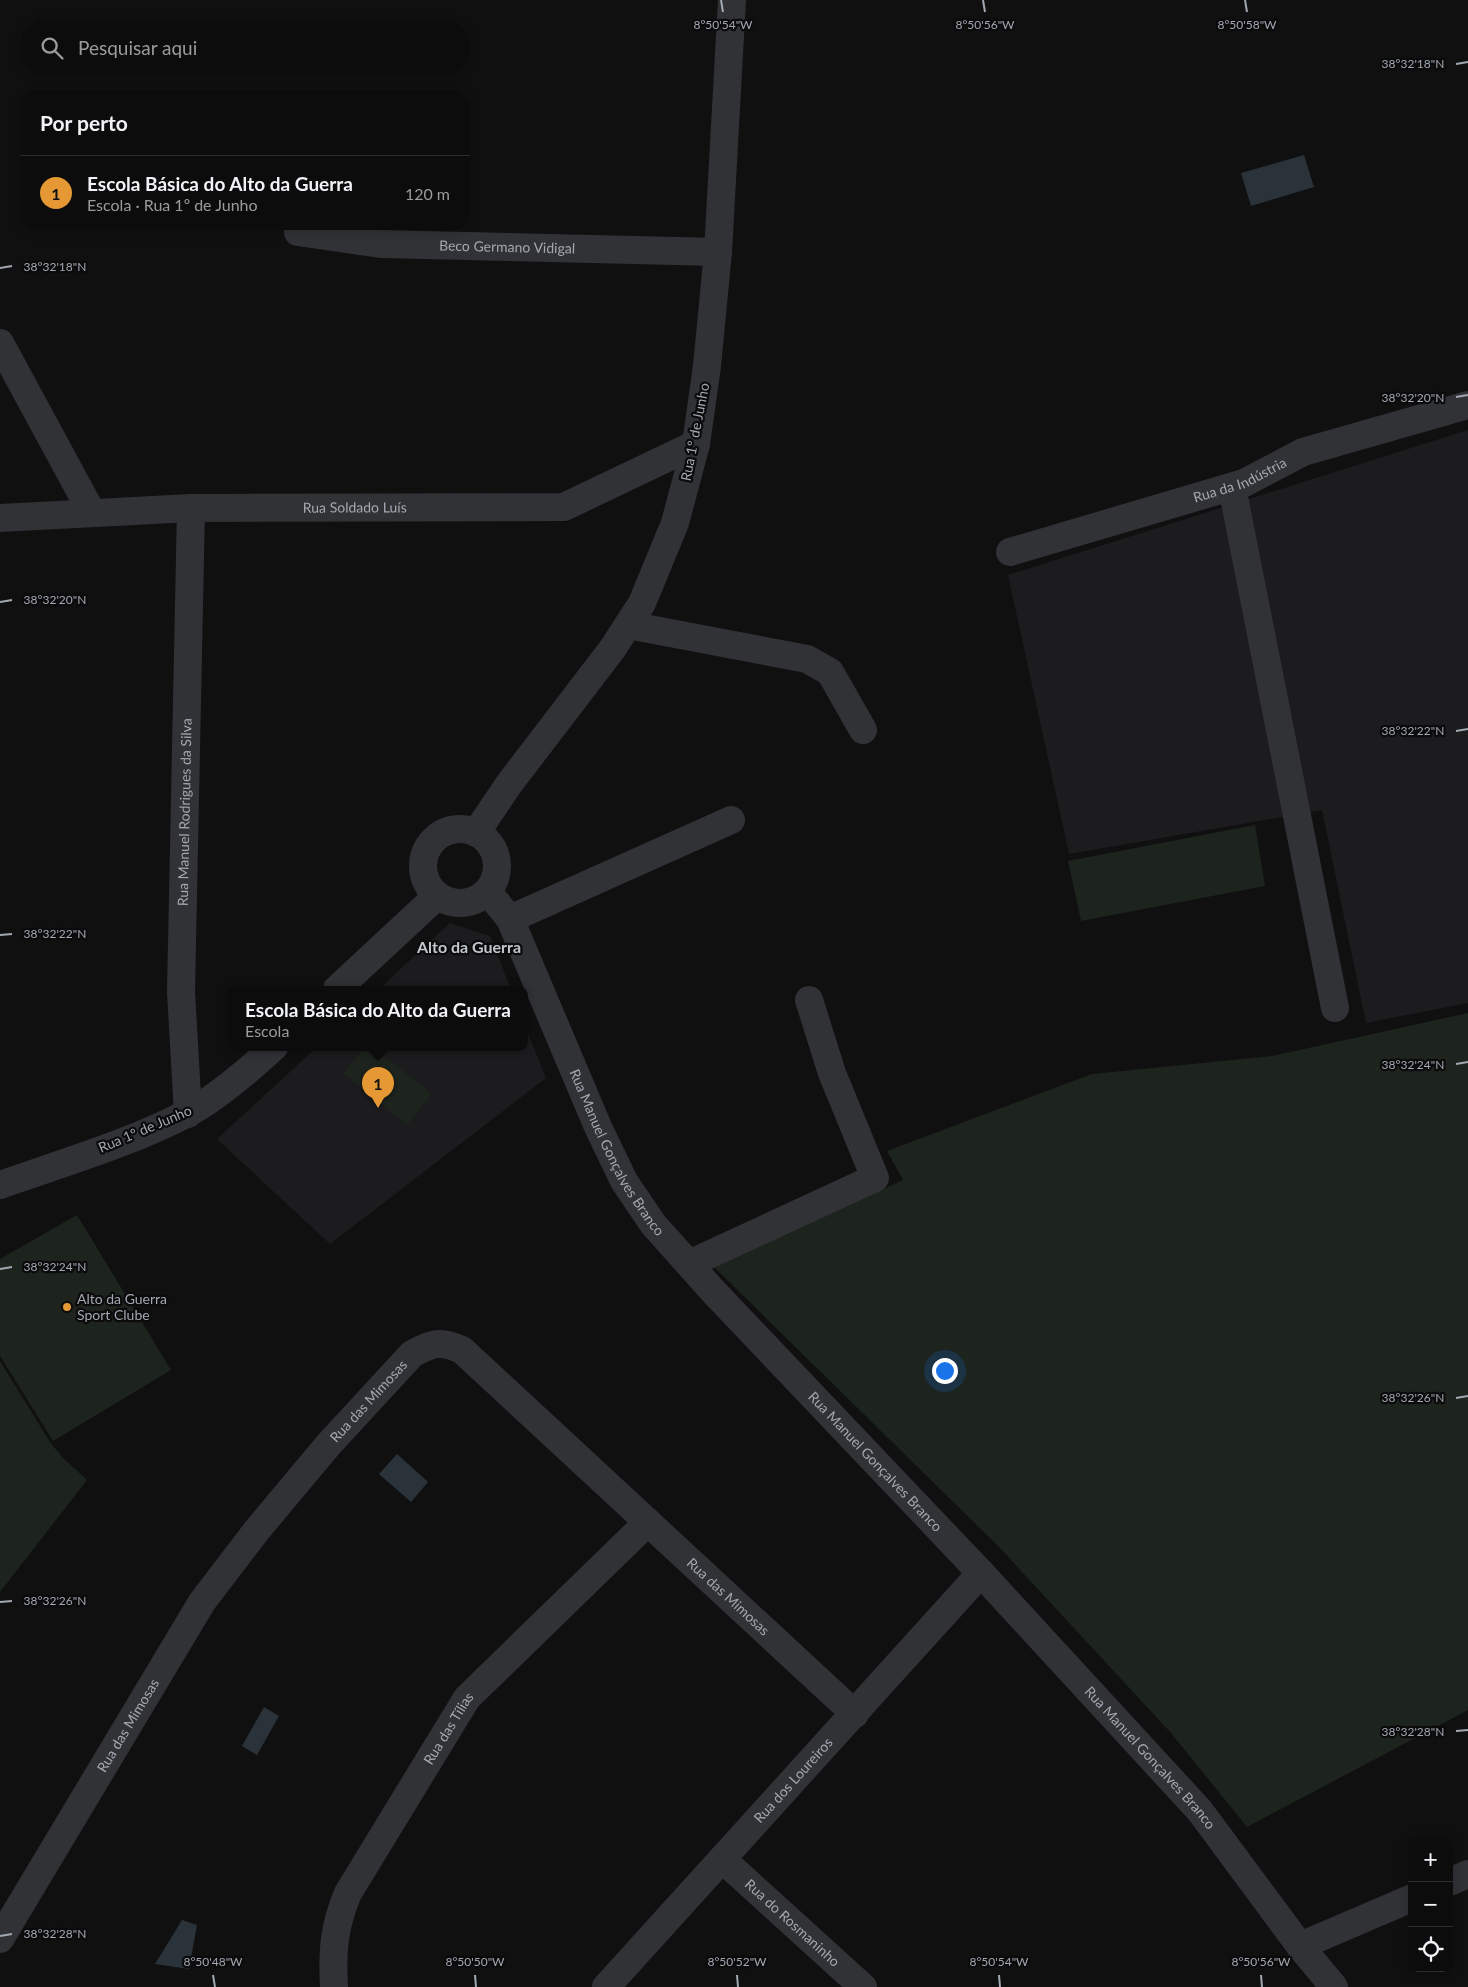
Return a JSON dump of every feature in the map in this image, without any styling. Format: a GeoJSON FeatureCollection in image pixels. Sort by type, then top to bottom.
{"type":"FeatureCollection","features":[{"type":"Feature","properties":{"kind":"street","name":"Rua 1º de Junho"},"geometry":{"type":"LineString","coordinates":[[476,833],[509,784],[613,648],[628,625],[642,603],[675,522],[696,444],[707,366],[718,252],[732,0]]}},
{"type":"Feature","properties":{"kind":"street","name":"Beco Germano Vidigal"},"geometry":{"type":"LineString","coordinates":[[298,232],[381,244],[718,252]]}},
{"type":"Feature","properties":{"kind":"street"},"geometry":{"type":"LineString","coordinates":[[0,343],[92,513]]}},
{"type":"Feature","properties":{"kind":"street","name":"Rua da Indústria"},"geometry":{"type":"LineString","coordinates":[[1010,552],[1232,487],[1244,483],[1303,452],[1468,405]]}},
{"type":"Feature","properties":{"kind":"street","name":"Rua Soldado Luís"},"geometry":{"type":"LineString","coordinates":[[0,518],[191,508],[564,507],[696,444]]}},
{"type":"Feature","properties":{"kind":"street"},"geometry":{"type":"LineString","coordinates":[[1232,487],[1335,1008]]}},
{"type":"Feature","properties":{"kind":"street","name":"Rua Manuel Rodrigues da Silva"},"geometry":{"type":"LineString","coordinates":[[188,1114],[181,992],[191,508]]}},
{"type":"Feature","properties":{"kind":"street"},"geometry":{"type":"LineString","coordinates":[[628,625],[807,659],[830,672],[863,730]]}},
{"type":"Feature","properties":{"kind":"street"},"geometry":{"type":"LineString","coordinates":[[510,919],[732,820]]}},
{"type":"Feature","properties":{"kind":"street"},"geometry":{"type":"LineString","coordinates":[[461,829],[476,833],[490,843],[497,859],[496,876],[488,892],[477,900],[464,904],[449,902],[437,896],[427,884],[422,869],[425,854],[433,840],[446,832],[461,829]]}},
{"type":"Feature","properties":{"kind":"street","name":"Rua Manuel Gonçalves Branco"},"geometry":{"type":"LineString","coordinates":[[488,892],[510,919],[598,1126],[624,1181],[652,1224],[981,1573],[1200,1811],[1300,1946],[1334,1987]]}},
{"type":"Feature","properties":{"kind":"street"},"geometry":{"type":"LineString","coordinates":[[340,986],[437,896]]}},
{"type":"Feature","properties":{"kind":"street"},"geometry":{"type":"LineString","coordinates":[[689,1264],[875,1178],[832,1073],[809,1000]]}},
{"type":"Feature","properties":{"kind":"street","name":"Rua 1º de Junho"},"geometry":{"type":"LineString","coordinates":[[0,1185],[135,1136],[188,1114],[246,1072],[270,1051]]}},
{"type":"Feature","properties":{"kind":"street","name":"Rua das Mimosas"},"geometry":{"type":"LineString","coordinates":[[0,1939],[202,1602],[256,1530],[311,1466],[412,1354],[427,1346],[447,1343],[462,1350],[855,1714]]}},
{"type":"Feature","properties":{"kind":"street","name":"Rua das Tílias"},"geometry":{"type":"LineString","coordinates":[[334,1987],[333,1966],[337,1920],[348,1893],[467,1698],[648,1522]]}},
{"type":"Feature","properties":{"kind":"street","name":"Rua dos Loureiros"},"geometry":{"type":"LineString","coordinates":[[606,1987],[981,1573]]}},
{"type":"Feature","properties":{"kind":"street","name":"Rua do Rosmaninho"},"geometry":{"type":"LineString","coordinates":[[722,1859],[863,1987]]}},
{"type":"Feature","properties":{"kind":"street"},"geometry":{"type":"LineString","coordinates":[[1453,1880],[1468,1874]]}},
{"type":"Feature","properties":{"kind":"street"},"geometry":{"type":"LineString","coordinates":[[1300,1946],[1408,1900]]}},
{"type":"Feature","properties":{"kind":"shaded area"},"geometry":{"type":"Polygon","coordinates":[[[1304,155],[1314,187],[1251,206],[1241,173],[1304,155]]]}},
{"type":"Feature","properties":{"kind":"shaded area"},"geometry":{"type":"Polygon","coordinates":[[[1468,430],[1468,1003],[1366,1023],[1322,810],[1069,854],[1008,575],[1468,430]]]}},
{"type":"Feature","properties":{"kind":"shaded area"},"geometry":{"type":"Polygon","coordinates":[[[1255,825],[1265,886],[1081,921],[1068,861],[1255,825]]]}},
{"type":"Feature","properties":{"kind":"shaded area"},"geometry":{"type":"Polygon","coordinates":[[[450,923],[490,936],[510,986],[382,986],[450,923]]]}},
{"type":"Feature","properties":{"kind":"shaded area"},"geometry":{"type":"Polygon","coordinates":[[[1468,1013],[1468,1710],[1247,1827],[1171,1733],[999,1547],[714,1267],[903,1180],[887,1151],[1092,1074],[1272,1056],[1468,1013]]]}},
{"type":"Feature","properties":{"kind":"shaded area"},"geometry":{"type":"Polygon","coordinates":[[[528,1033],[546,1078],[330,1244],[217,1139],[313,1051],[528,1051],[528,1033]]]}},
{"type":"Feature","properties":{"kind":"shaded area"},"geometry":{"type":"Polygon","coordinates":[[[362,1051],[379,1051],[432,1094],[407,1125],[343,1073],[362,1051]]]}},
{"type":"Feature","properties":{"kind":"shaded area","name":"Alto da Guerra Sport Clube"},"geometry":{"type":"Polygon","coordinates":[[[77,1215],[171,1370],[53,1441],[0,1356],[0,1259],[77,1215]]]}},
{"type":"Feature","properties":{"kind":"shaded area"},"geometry":{"type":"Polygon","coordinates":[[[0,1361],[50,1442],[62,1457],[87,1480],[0,1592],[0,1361]]]}},
{"type":"Feature","properties":{"kind":"shaded area"},"geometry":{"type":"Polygon","coordinates":[[[397,1454],[428,1482],[411,1502],[379,1474],[397,1454]]]}},
{"type":"Feature","properties":{"kind":"shaded area"},"geometry":{"type":"Polygon","coordinates":[[[264,1707],[279,1716],[257,1755],[242,1746],[264,1707]]]}},
{"type":"Feature","properties":{"kind":"shaded area"},"geometry":{"type":"Polygon","coordinates":[[[182,1920],[197,1925],[189,1969],[155,1964],[182,1920]]]}},
{"type":"Feature","properties":{"kind":"place","name":"Escola Básica do Alto da Guerra"},"geometry":{"type":"Point","coordinates":[378,1108]}},
{"type":"Feature","properties":{"kind":"place","name":"Alto da Guerra Sport Clube"},"geometry":{"type":"Point","coordinates":[67,1307]}},
{"type":"Feature","properties":{"kind":"district","name":"Alto da Guerra"},"geometry":{"type":"Point","coordinates":[469,947]}}]}
